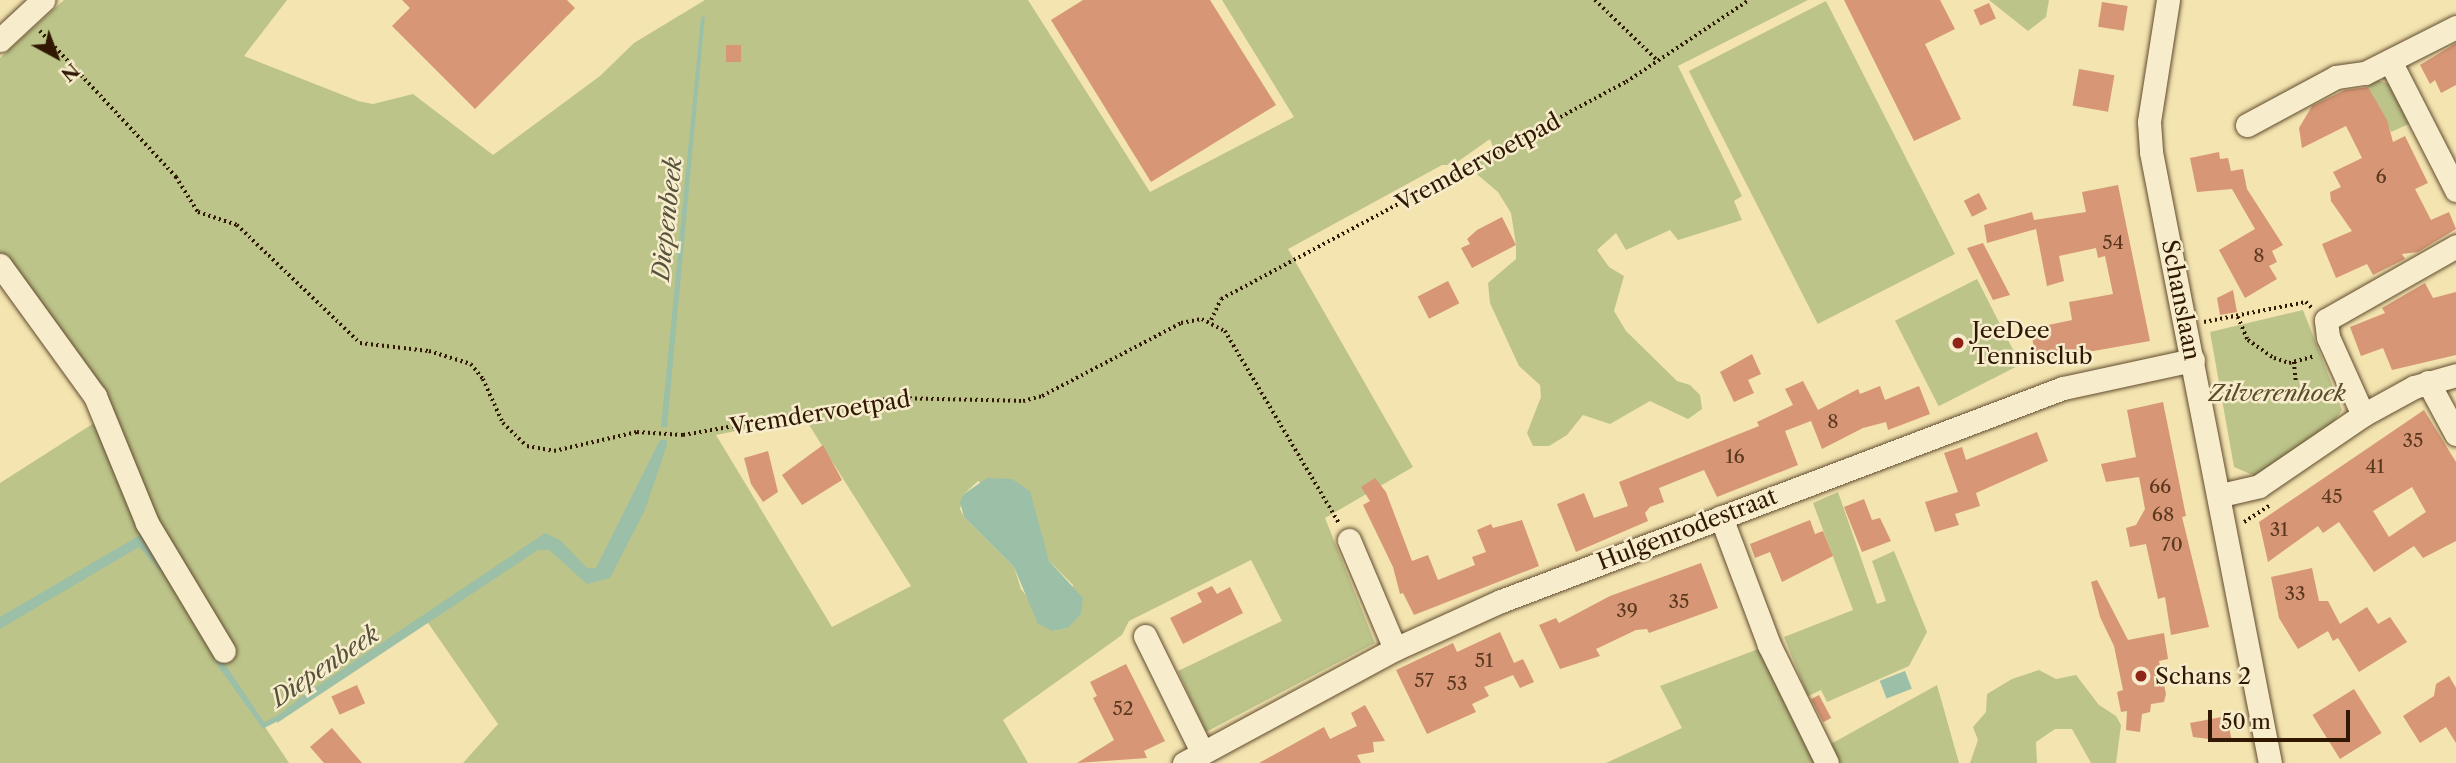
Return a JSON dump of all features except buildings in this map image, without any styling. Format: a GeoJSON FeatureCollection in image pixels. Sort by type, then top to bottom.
{"type":"FeatureCollection","features":[{"type":"Feature","properties":{"kind":"street","name":"Schanslaan"},"geometry":{"type":"LineString","coordinates":[[2168,0],[2149,131],[2221,495],[2270,763]]}},
{"type":"Feature","properties":{"kind":"street"},"geometry":{"type":"LineString","coordinates":[[0,40],[32,6]]}},
{"type":"Feature","properties":{"kind":"street"},"geometry":{"type":"LineString","coordinates":[[2246,125],[2336,77],[2365,73],[2456,27]]}},
{"type":"Feature","properties":{"kind":"street"},"geometry":{"type":"LineString","coordinates":[[2390,61],[2456,190]]}},
{"type":"Feature","properties":{"kind":"street"},"geometry":{"type":"LineString","coordinates":[[2363,415],[2334,350],[2326,320],[2456,246]]}},
{"type":"Feature","properties":{"kind":"street"},"geometry":{"type":"LineString","coordinates":[[0,265],[95,396],[147,523],[224,651]]}},
{"type":"Feature","properties":{"kind":"street","name":"Hulgenrodestraat"},"geometry":{"type":"LineString","coordinates":[[1145,636],[1192,757],[1395,649],[1501,601],[2063,388],[2193,360]]}},
{"type":"Feature","properties":{"kind":"street"},"geometry":{"type":"LineString","coordinates":[[2221,495],[2270,480],[2363,415],[2428,382],[2456,375]]}},
{"type":"Feature","properties":{"kind":"street"},"geometry":{"type":"LineString","coordinates":[[2428,382],[2456,434]]}},
{"type":"Feature","properties":{"kind":"street"},"geometry":{"type":"LineString","coordinates":[[1721,517],[1769,645],[1827,763]]}},
{"type":"Feature","properties":{"kind":"street"},"geometry":{"type":"LineString","coordinates":[[1349,540],[1395,649]]}},
{"type":"Feature","properties":{"kind":"path"},"geometry":{"type":"LineString","coordinates":[[1595,0],[1658,61]]}},
{"type":"Feature","properties":{"kind":"path","name":"Vremdervoetpad"},"geometry":{"type":"LineString","coordinates":[[32,6],[176,177],[198,212],[237,225],[360,343],[429,351],[471,364],[483,379],[503,423],[527,446],[562,450],[637,432],[683,435],[893,398],[1023,401],[1042,396],[1181,323],[1211,321],[1221,299],[1658,61],[1749,0]]}},
{"type":"Feature","properties":{"kind":"path"},"geometry":{"type":"LineString","coordinates":[[2187,326],[2306,302],[2326,320]]}},
{"type":"Feature","properties":{"kind":"path"},"geometry":{"type":"LineString","coordinates":[[2237,316],[2248,340],[2274,358],[2294,362],[2334,350]]}},
{"type":"Feature","properties":{"kind":"path"},"geometry":{"type":"LineString","coordinates":[[1211,321],[1225,331],[1349,540]]}},
{"type":"Feature","properties":{"kind":"path"},"geometry":{"type":"LineString","coordinates":[[2294,362],[2296,381]]}},
{"type":"Feature","properties":{"kind":"green space"},"geometry":{"type":"Polygon","coordinates":[[[64,0],[287,0],[244,56],[358,101],[373,104],[413,94],[493,155],[600,76],[634,43],[705,0],[1028,0],[1150,192],[1294,117],[1222,0],[1808,0],[1678,66],[1742,196],[1734,201],[1742,220],[1678,240],[1670,230],[1626,250],[1616,233],[1597,250],[1609,267],[1624,276],[1614,311],[1626,331],[1677,381],[1690,385],[1700,395],[1702,409],[1688,419],[1650,401],[1610,424],[1583,415],[1567,435],[1549,446],[1533,446],[1527,433],[1541,397],[1540,385],[1519,366],[1490,303],[1488,283],[1516,259],[1516,245],[1511,213],[1498,192],[1472,170],[1493,147],[1490,139],[1453,165],[1442,165],[1288,249],[1413,467],[1325,518],[1375,643],[1206,732],[1178,671],[1282,621],[1251,560],[1129,621],[1122,635],[1003,720],[1028,763],[463,763],[498,724],[426,620],[265,727],[289,763],[0,763],[0,483],[105,416],[0,265],[0,58],[64,0]],[[804,417],[716,435],[832,627],[911,586],[804,417]],[[978,481],[964,494],[960,509],[964,517],[1014,567],[1021,589],[1053,631],[1068,628],[1073,585],[1049,561],[1034,518],[978,481]]]}},
{"type":"Feature","properties":{"kind":"green space"},"geometry":{"type":"Polygon","coordinates":[[[1989,0],[2049,0],[2046,17],[2028,31],[1989,0]]]}},
{"type":"Feature","properties":{"kind":"green space"},"geometry":{"type":"Polygon","coordinates":[[[1826,1],[1955,254],[1818,324],[1689,71],[1826,1]]]}},
{"type":"Feature","properties":{"kind":"green space"},"geometry":{"type":"Polygon","coordinates":[[[2377,80],[2390,84],[2415,121],[2391,132],[2365,81],[2377,80]]]}},
{"type":"Feature","properties":{"kind":"green space","name":"JeeDee Tennisclub"},"geometry":{"type":"Polygon","coordinates":[[[1977,279],[2021,365],[1939,406],[1895,321],[1977,279]]]}},
{"type":"Feature","properties":{"kind":"green space","name":"Zilverenhoek"},"geometry":{"type":"Polygon","coordinates":[[[2303,310],[2342,410],[2333,423],[2260,478],[2234,467],[2210,332],[2303,310]]]}},
{"type":"Feature","properties":{"kind":"green space"},"geometry":{"type":"Polygon","coordinates":[[[1838,492],[1877,604],[1886,601],[1872,561],[1894,551],[1927,632],[1909,666],[1827,702],[1821,690],[1808,696],[1784,637],[1853,610],[1813,503],[1838,492]]]}},
{"type":"Feature","properties":{"kind":"green space"},"geometry":{"type":"Polygon","coordinates":[[[1769,645],[1820,750],[1937,685],[1959,763],[1606,763],[1682,728],[1660,686],[1769,645]]]}},
{"type":"Feature","properties":{"kind":"green space"},"geometry":{"type":"Polygon","coordinates":[[[2039,670],[2056,679],[2076,675],[2099,705],[2116,716],[2121,725],[2116,763],[2091,763],[2072,729],[2055,729],[2036,742],[2037,763],[1970,763],[1978,740],[1973,727],[1986,712],[1987,694],[2012,679],[2039,670]]]}},
{"type":"Feature","properties":{"kind":"shaded area"},"geometry":{"type":"Polygon","coordinates":[[[705,15],[667,427],[661,427],[701,18],[705,15]]]}},
{"type":"Feature","properties":{"kind":"shaded area"},"geometry":{"type":"Polygon","coordinates":[[[660,440],[667,440],[667,445],[645,510],[610,578],[587,584],[549,550],[538,550],[277,723],[279,715],[300,698],[545,533],[560,540],[587,568],[596,568],[660,440]]]}},
{"type":"Feature","properties":{"kind":"shaded area"},"geometry":{"type":"Polygon","coordinates":[[[987,478],[1012,479],[1030,491],[1049,561],[1083,598],[1081,614],[1068,628],[1053,631],[1038,624],[1014,567],[964,517],[960,502],[964,494],[987,478]]]}},
{"type":"Feature","properties":{"kind":"shaded area"},"geometry":{"type":"Polygon","coordinates":[[[140,535],[146,536],[165,576],[139,547],[0,629],[0,617],[140,535]]]}},
{"type":"Feature","properties":{"kind":"shaded area"},"geometry":{"type":"Polygon","coordinates":[[[173,587],[266,725],[264,730],[220,669],[173,587]]]}},
{"type":"Feature","properties":{"kind":"shaded area"},"geometry":{"type":"Polygon","coordinates":[[[1905,671],[1912,689],[1887,698],[1880,681],[1905,671]]]}},
{"type":"Feature","properties":{"kind":"waterway","name":"Diepenbeek"},"geometry":{"type":"LineString","coordinates":[[263,725],[281,716]]}},
{"type":"Feature","properties":{"kind":"place","name":"JeeDee Tennisclub"},"geometry":{"type":"Point","coordinates":[1958,343]}},
{"type":"Feature","properties":{"kind":"place","name":"Schans 2"},"geometry":{"type":"Point","coordinates":[2141,676]}}]}
